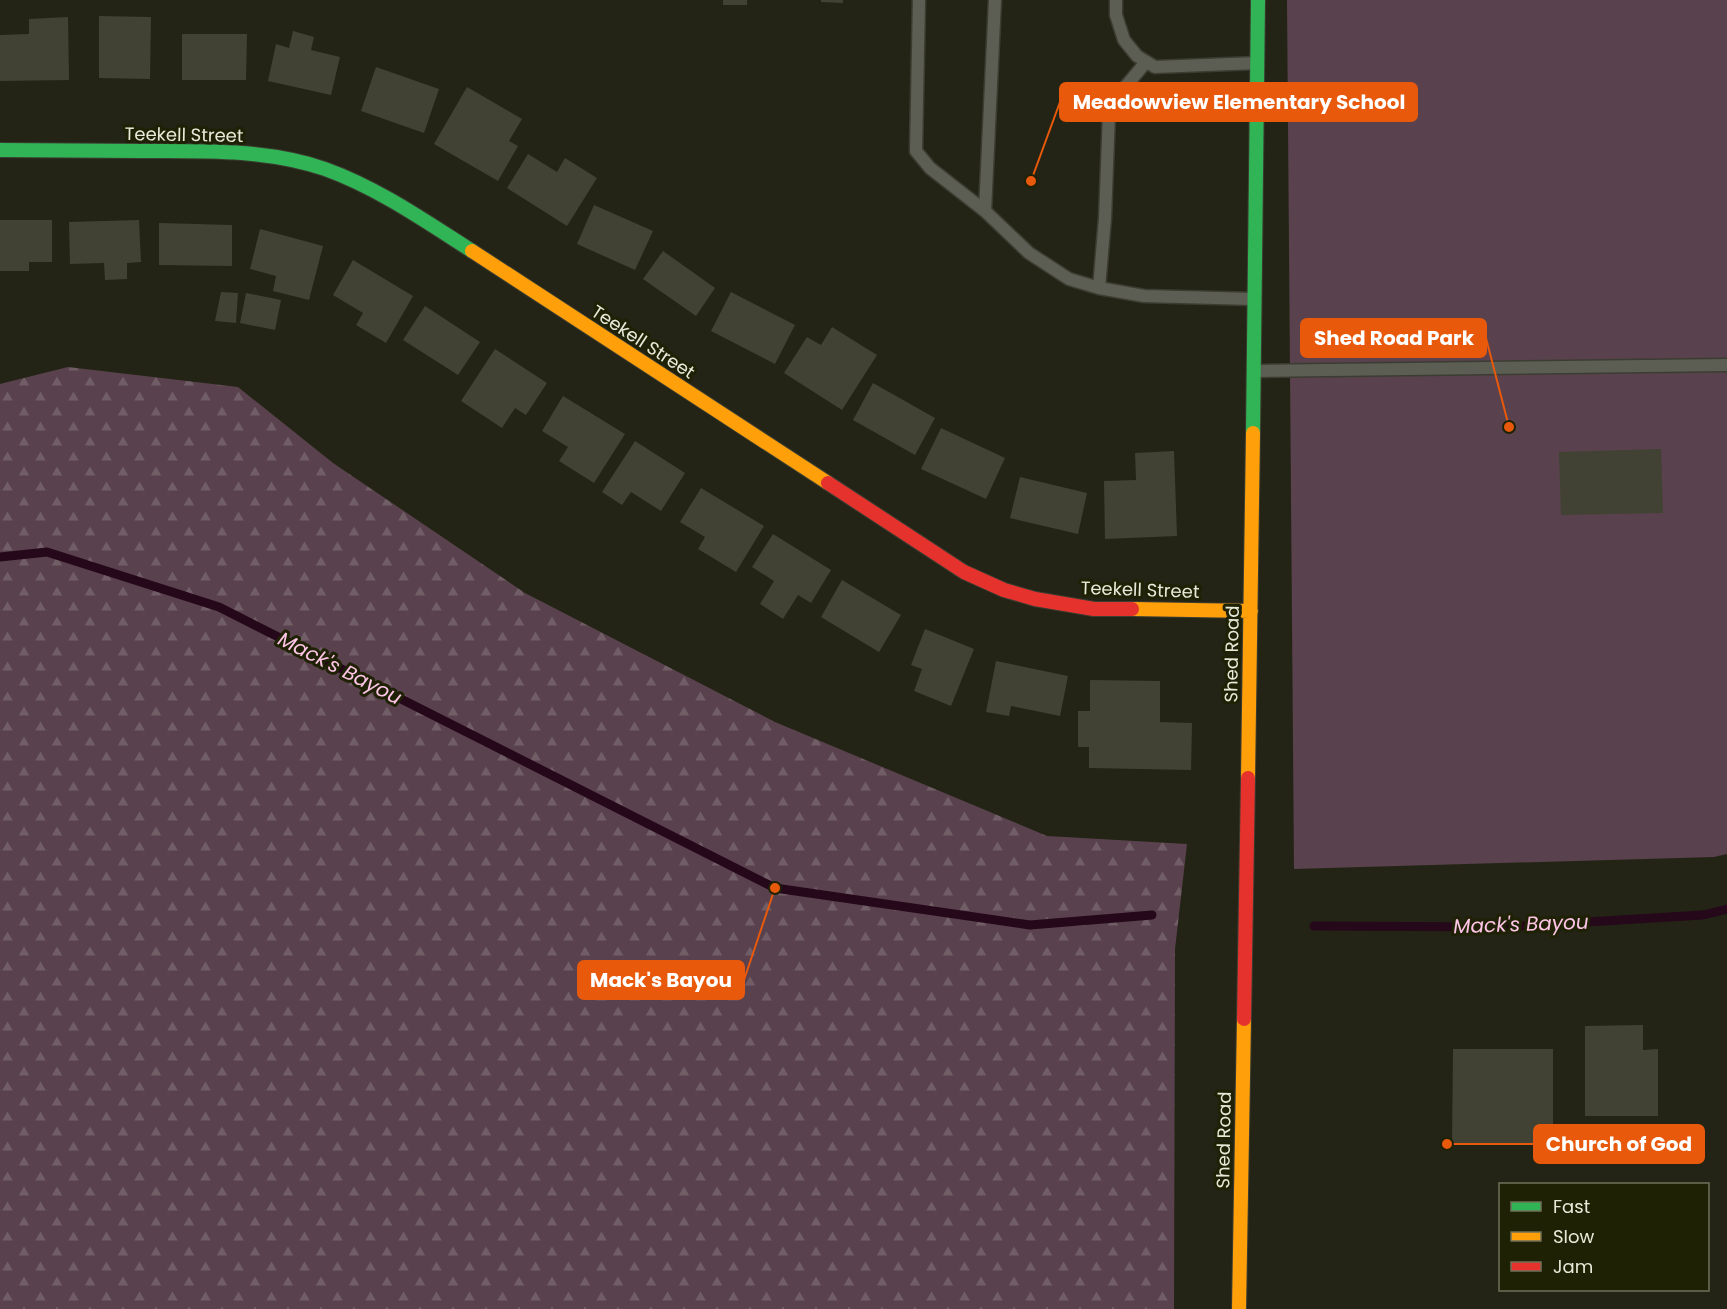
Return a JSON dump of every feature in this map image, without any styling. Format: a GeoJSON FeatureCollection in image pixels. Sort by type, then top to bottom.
{"type":"FeatureCollection","features":[{"type":"Feature","properties":{"kind":"street","name":"Shed Road"},"geometry":{"type":"LineString","coordinates":[[1239,1309],[1251,611],[1258,0]]}},
{"type":"Feature","properties":{"kind":"street","name":"Teekell Street"},"geometry":{"type":"LineString","coordinates":[[0,150],[218,152],[267,155],[311,165],[347,177],[439,230],[964,572],[1004,590],[1035,599],[1094,609],[1251,611]]}},
{"type":"Feature","properties":{"kind":"lane"},"geometry":{"type":"LineString","coordinates":[[919,0],[916,151],[930,168],[985,211],[1029,253],[1069,279],[1099,288],[1144,296],[1254,299]]}},
{"type":"Feature","properties":{"kind":"lane"},"geometry":{"type":"LineString","coordinates":[[985,211],[996,0]]}},
{"type":"Feature","properties":{"kind":"lane"},"geometry":{"type":"LineString","coordinates":[[1116,0],[1116,15],[1124,40],[1137,56],[1155,67],[1257,63]]}},
{"type":"Feature","properties":{"kind":"lane"},"geometry":{"type":"LineString","coordinates":[[1099,288],[1105,218],[1109,113],[1116,98],[1146,62]]}},
{"type":"Feature","properties":{"kind":"lane"},"geometry":{"type":"LineString","coordinates":[[1254,371],[1727,365]]}},
{"type":"Feature","properties":{"kind":"green space"},"geometry":{"type":"Polygon","coordinates":[[[1287,0],[1727,0],[1727,854],[1714,857],[1294,869],[1287,0]]]}},
{"type":"Feature","properties":{"kind":"green space"},"geometry":{"type":"Polygon","coordinates":[[[68,367],[238,387],[333,463],[525,593],[775,722],[1047,836],[1187,844],[1175,949],[1174,1309],[0,1309],[0,384],[68,367]]]}},
{"type":"Feature","properties":{"kind":"building"},"geometry":{"type":"Polygon","coordinates":[[[723,0],[747,0],[747,5],[723,5],[723,0]]]}},
{"type":"Feature","properties":{"kind":"building"},"geometry":{"type":"Polygon","coordinates":[[[821,0],[843,0],[843,3],[821,2],[821,0]]]}},
{"type":"Feature","properties":{"kind":"building"},"geometry":{"type":"Polygon","coordinates":[[[99,16],[151,17],[150,79],[99,78],[99,16]]]}},
{"type":"Feature","properties":{"kind":"building"},"geometry":{"type":"Polygon","coordinates":[[[68,17],[69,80],[0,81],[0,35],[29,34],[29,19],[68,17]]]}},
{"type":"Feature","properties":{"kind":"building"},"geometry":{"type":"Polygon","coordinates":[[[293,31],[314,37],[311,50],[340,57],[331,95],[268,81],[276,44],[289,48],[293,31]]]}},
{"type":"Feature","properties":{"kind":"building"},"geometry":{"type":"Polygon","coordinates":[[[182,34],[247,34],[246,80],[182,80],[182,34]]]}},
{"type":"Feature","properties":{"kind":"building"},"geometry":{"type":"Polygon","coordinates":[[[376,67],[439,89],[424,133],[361,111],[376,67]]]}},
{"type":"Feature","properties":{"kind":"building"},"geometry":{"type":"Polygon","coordinates":[[[467,87],[522,119],[509,141],[518,146],[498,181],[434,144],[467,87]]]}},
{"type":"Feature","properties":{"kind":"building"},"geometry":{"type":"Polygon","coordinates":[[[528,154],[557,172],[565,158],[597,178],[567,226],[507,188],[528,154]]]}},
{"type":"Feature","properties":{"kind":"building"},"geometry":{"type":"Polygon","coordinates":[[[594,205],[653,231],[635,270],[577,244],[594,205]]]}},
{"type":"Feature","properties":{"kind":"building"},"geometry":{"type":"Polygon","coordinates":[[[0,220],[52,220],[52,262],[29,262],[29,271],[0,271],[0,220]]]}},
{"type":"Feature","properties":{"kind":"building"},"geometry":{"type":"Polygon","coordinates":[[[139,220],[141,262],[127,263],[127,279],[105,280],[104,263],[70,264],[69,222],[139,220]]]}},
{"type":"Feature","properties":{"kind":"building"},"geometry":{"type":"Polygon","coordinates":[[[159,223],[232,225],[232,266],[159,265],[159,223]]]}},
{"type":"Feature","properties":{"kind":"building"},"geometry":{"type":"Polygon","coordinates":[[[260,229],[323,246],[309,300],[273,291],[276,276],[250,269],[260,229]]]}},
{"type":"Feature","properties":{"kind":"building"},"geometry":{"type":"Polygon","coordinates":[[[663,251],[715,288],[696,316],[643,279],[663,251]]]}},
{"type":"Feature","properties":{"kind":"building"},"geometry":{"type":"Polygon","coordinates":[[[353,260],[413,296],[386,343],[356,325],[363,313],[333,295],[353,260]]]}},
{"type":"Feature","properties":{"kind":"building"},"geometry":{"type":"Polygon","coordinates":[[[221,292],[238,293],[236,323],[215,321],[221,292]]]}},
{"type":"Feature","properties":{"kind":"building"},"geometry":{"type":"Polygon","coordinates":[[[731,292],[795,325],[775,364],[711,331],[731,292]]]}},
{"type":"Feature","properties":{"kind":"building"},"geometry":{"type":"Polygon","coordinates":[[[246,293],[281,300],[275,330],[240,323],[246,293]]]}},
{"type":"Feature","properties":{"kind":"building"},"geometry":{"type":"Polygon","coordinates":[[[425,306],[480,342],[458,375],[403,340],[425,306]]]}},
{"type":"Feature","properties":{"kind":"building"},"geometry":{"type":"Polygon","coordinates":[[[832,327],[877,355],[842,410],[784,373],[807,337],[821,345],[832,327]]]}},
{"type":"Feature","properties":{"kind":"building"},"geometry":{"type":"Polygon","coordinates":[[[495,349],[547,383],[526,415],[515,408],[502,428],[461,401],[495,349]]]}},
{"type":"Feature","properties":{"kind":"building"},"geometry":{"type":"Polygon","coordinates":[[[873,383],[935,418],[915,455],[853,420],[873,383]]]}},
{"type":"Feature","properties":{"kind":"building"},"geometry":{"type":"Polygon","coordinates":[[[563,396],[625,434],[594,483],[559,461],[568,447],[542,431],[563,396]]]}},
{"type":"Feature","properties":{"kind":"building"},"geometry":{"type":"Polygon","coordinates":[[[941,428],[1005,458],[986,499],[921,469],[941,428]]]}},
{"type":"Feature","properties":{"kind":"building"},"geometry":{"type":"Polygon","coordinates":[[[635,441],[685,473],[661,511],[631,492],[622,505],[602,492],[635,441]]]}},
{"type":"Feature","properties":{"kind":"building"},"geometry":{"type":"Polygon","coordinates":[[[1661,449],[1663,513],[1561,515],[1559,452],[1661,449]]]}},
{"type":"Feature","properties":{"kind":"building"},"geometry":{"type":"Polygon","coordinates":[[[1174,451],[1177,536],[1105,539],[1104,481],[1136,480],[1135,453],[1174,451]]]}},
{"type":"Feature","properties":{"kind":"building"},"geometry":{"type":"Polygon","coordinates":[[[1020,477],[1087,493],[1078,534],[1010,518],[1020,477]]]}},
{"type":"Feature","properties":{"kind":"building"},"geometry":{"type":"Polygon","coordinates":[[[701,488],[764,526],[736,572],[698,549],[705,537],[680,522],[701,488]]]}},
{"type":"Feature","properties":{"kind":"building"},"geometry":{"type":"Polygon","coordinates":[[[773,534],[831,570],[811,603],[798,595],[783,619],[760,604],[774,581],[752,567],[773,534]]]}},
{"type":"Feature","properties":{"kind":"building"},"geometry":{"type":"Polygon","coordinates":[[[842,580],[901,615],[879,652],[821,617],[842,580]]]}},
{"type":"Feature","properties":{"kind":"building"},"geometry":{"type":"Polygon","coordinates":[[[925,629],[974,649],[951,706],[914,691],[922,669],[911,665],[925,629]]]}},
{"type":"Feature","properties":{"kind":"building"},"geometry":{"type":"Polygon","coordinates":[[[996,661],[1068,676],[1060,716],[1011,706],[1009,716],[986,712],[996,661]]]}},
{"type":"Feature","properties":{"kind":"building"},"geometry":{"type":"Polygon","coordinates":[[[1090,680],[1160,681],[1160,722],[1192,723],[1191,770],[1089,768],[1089,747],[1078,747],[1078,711],[1090,711],[1090,680]]]}},
{"type":"Feature","properties":{"kind":"building"},"geometry":{"type":"Polygon","coordinates":[[[1643,1025],[1643,1050],[1658,1049],[1658,1116],[1585,1116],[1585,1026],[1643,1025]]]}},
{"type":"Feature","properties":{"kind":"building"},"geometry":{"type":"Polygon","coordinates":[[[1453,1049],[1553,1049],[1553,1144],[1452,1144],[1453,1049]]]}},
{"type":"Feature","properties":{"kind":"waterway","name":"Mack's Bayou"},"geometry":{"type":"LineString","coordinates":[[0,557],[47,552],[219,607],[775,888],[1030,925],[1152,915]]}},
{"type":"Feature","properties":{"kind":"waterway","name":"Mack's Bayou"},"geometry":{"type":"LineString","coordinates":[[1314,926],[1502,927],[1703,915],[1727,909]]}},
{"type":"Feature","properties":{"kind":"traffic: fast"},"geometry":{"type":"LineString","coordinates":[[1253,433],[1258,0]]}},
{"type":"Feature","properties":{"kind":"traffic: fast"},"geometry":{"type":"LineString","coordinates":[[0,150],[211,151],[303,162],[345,177],[382,195],[472,251]]}},
{"type":"Feature","properties":{"kind":"traffic: slow"},"geometry":{"type":"LineString","coordinates":[[472,251],[828,483]]}},
{"type":"Feature","properties":{"kind":"traffic: slow"},"geometry":{"type":"LineString","coordinates":[[1248,778],[1253,433]]}},
{"type":"Feature","properties":{"kind":"traffic: slow"},"geometry":{"type":"LineString","coordinates":[[1132,609],[1251,611]]}},
{"type":"Feature","properties":{"kind":"traffic: slow"},"geometry":{"type":"LineString","coordinates":[[1239,1309],[1244,1019]]}},
{"type":"Feature","properties":{"kind":"traffic: jam"},"geometry":{"type":"LineString","coordinates":[[828,483],[964,572],[1004,590],[1035,599],[1094,609],[1132,609]]}},
{"type":"Feature","properties":{"kind":"traffic: jam"},"geometry":{"type":"LineString","coordinates":[[1244,1019],[1248,778]]}},
{"type":"Feature","properties":{"kind":"place","name":"Meadowview Elementary School"},"geometry":{"type":"Point","coordinates":[1031,181]}},
{"type":"Feature","properties":{"kind":"place","name":"Shed Road Park"},"geometry":{"type":"Point","coordinates":[1509,427]}},
{"type":"Feature","properties":{"kind":"place","name":"Mack's Bayou"},"geometry":{"type":"Point","coordinates":[775,888]}},
{"type":"Feature","properties":{"kind":"place","name":"Church of God"},"geometry":{"type":"Point","coordinates":[1447,1144]}}]}
